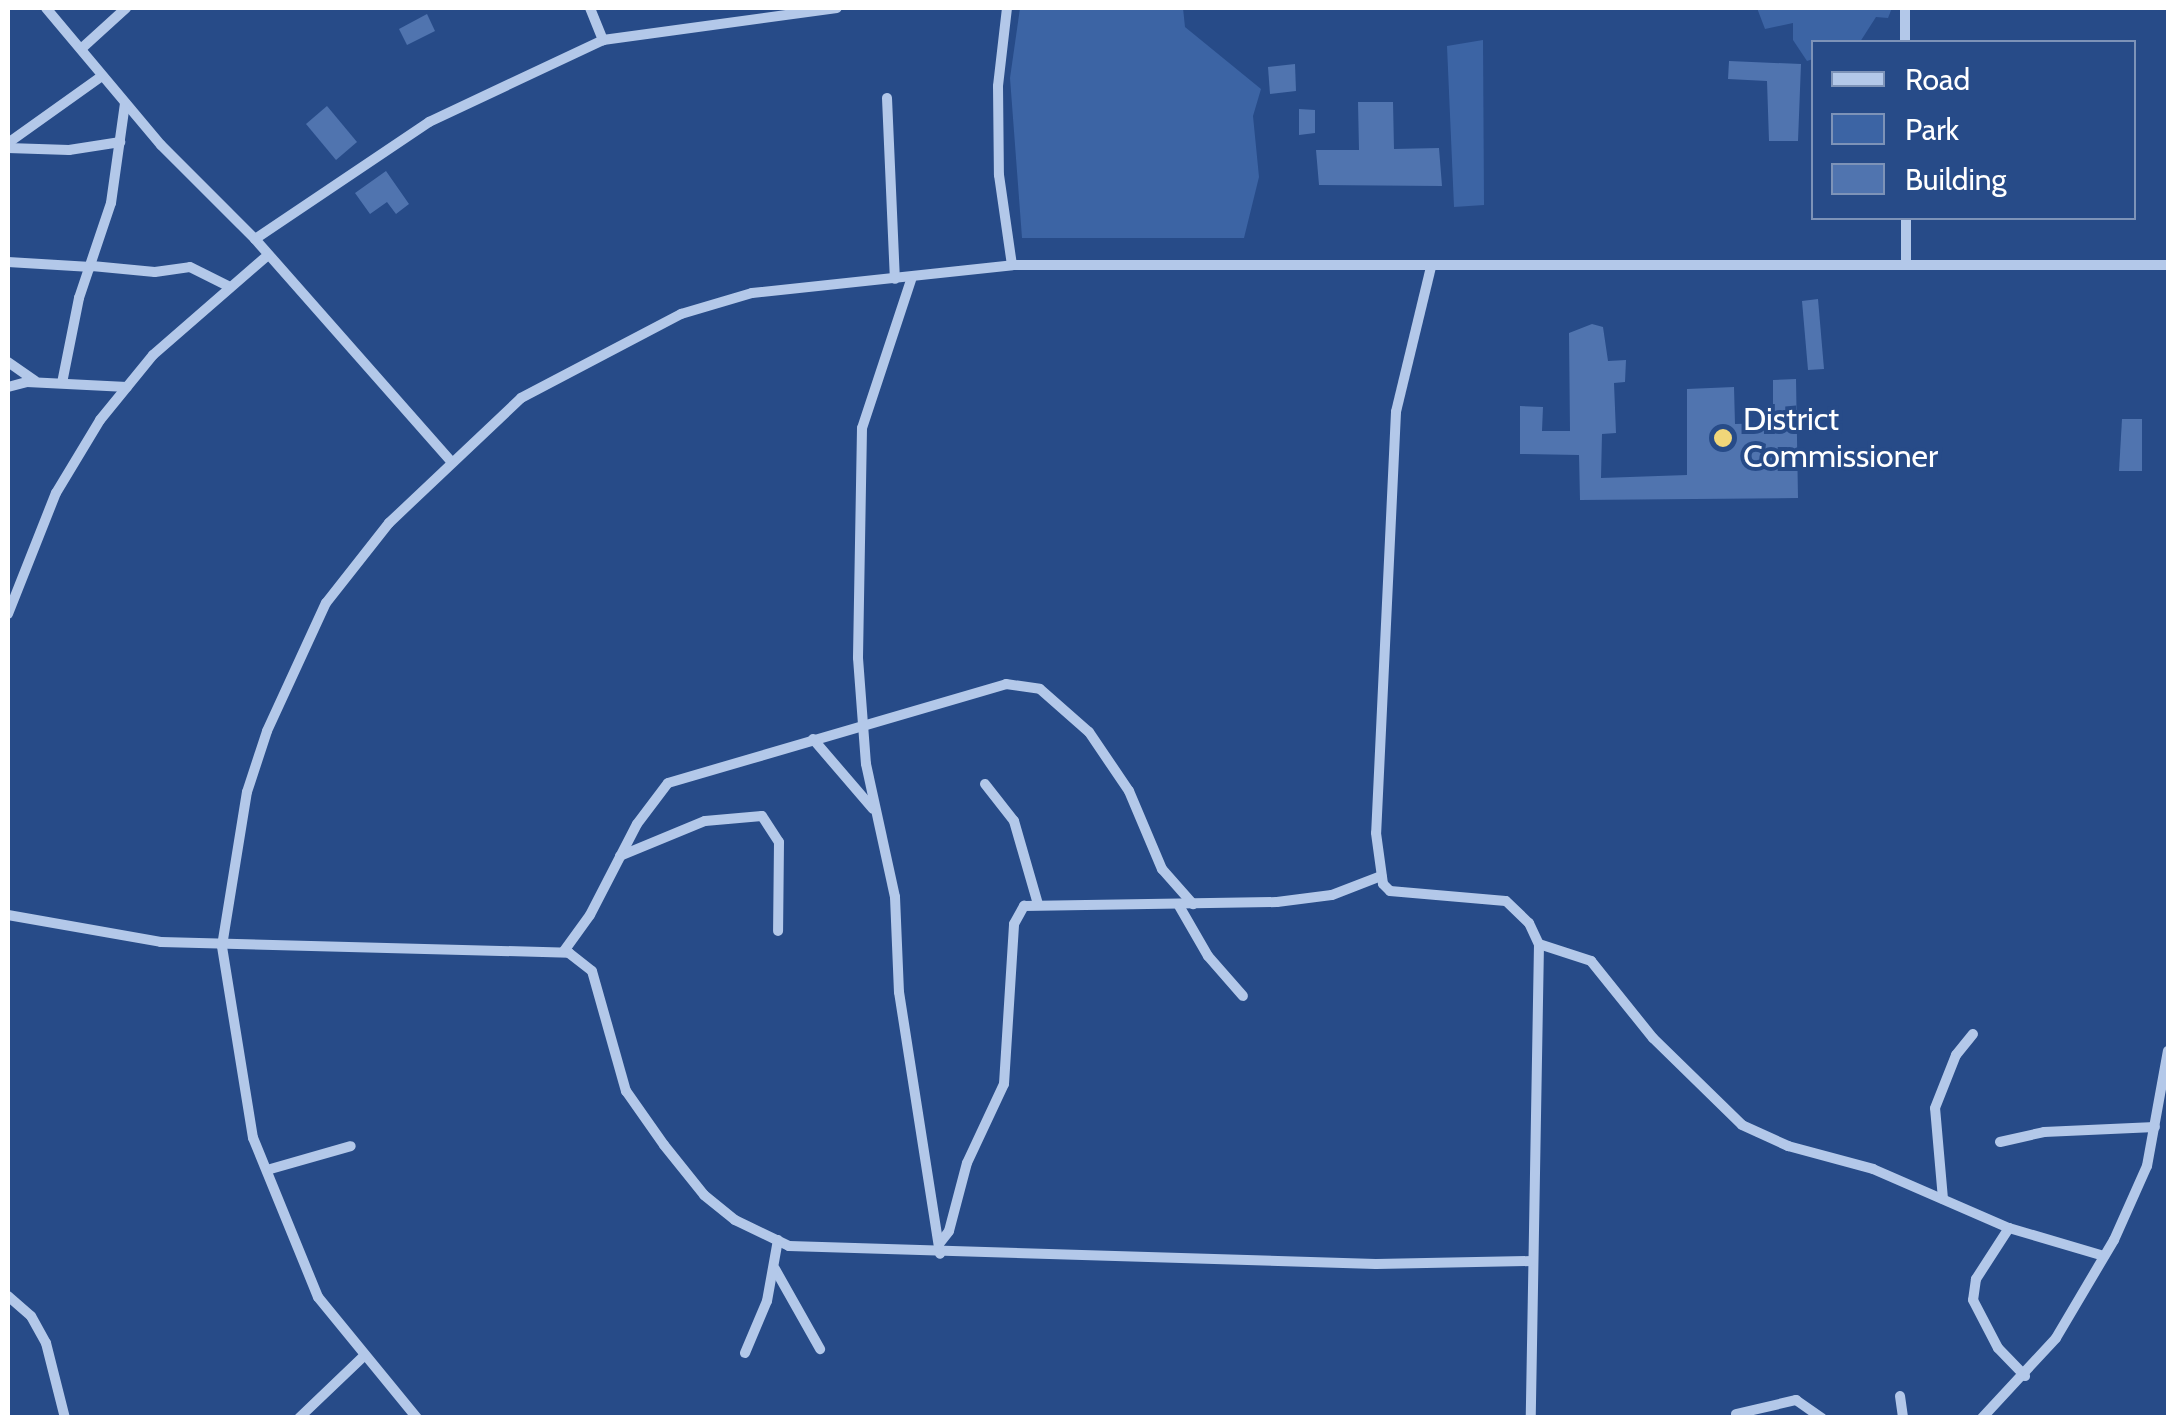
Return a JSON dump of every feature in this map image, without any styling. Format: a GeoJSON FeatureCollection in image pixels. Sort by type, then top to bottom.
{"type":"FeatureCollection","features":[{"type":"Feature","properties":{"kind":"street"},"geometry":{"type":"LineString","coordinates":[[46,8],[125,103],[254,240],[450,460]]}},
{"type":"Feature","properties":{"kind":"street"},"geometry":{"type":"LineString","coordinates":[[82,49],[126,8]]}},
{"type":"Feature","properties":{"kind":"street"},"geometry":{"type":"LineString","coordinates":[[590,8],[603,40]]}},
{"type":"Feature","properties":{"kind":"street"},"geometry":{"type":"LineString","coordinates":[[254,240],[428,122],[603,40],[836,8]]}},
{"type":"Feature","properties":{"kind":"street"},"geometry":{"type":"LineString","coordinates":[[1008,8],[998,86],[999,175],[1012,265]]}},
{"type":"Feature","properties":{"kind":"street"},"geometry":{"type":"LineString","coordinates":[[1905,8],[1905,40]]}},
{"type":"Feature","properties":{"kind":"street"},"geometry":{"type":"LineString","coordinates":[[8,145],[102,76]]}},
{"type":"Feature","properties":{"kind":"street"},"geometry":{"type":"LineString","coordinates":[[887,98],[896,279]]}},
{"type":"Feature","properties":{"kind":"street"},"geometry":{"type":"LineString","coordinates":[[62,383],[111,203],[125,103]]}},
{"type":"Feature","properties":{"kind":"street"},"geometry":{"type":"LineString","coordinates":[[8,145],[69,150],[120,142]]}},
{"type":"Feature","properties":{"kind":"street"},"geometry":{"type":"LineString","coordinates":[[1906,220],[1906,263]]}},
{"type":"Feature","properties":{"kind":"street"},"geometry":{"type":"LineString","coordinates":[[8,614],[56,492],[126,387],[228,286],[267,256]]}},
{"type":"Feature","properties":{"kind":"street"},"geometry":{"type":"LineString","coordinates":[[8,262],[156,272],[190,267],[228,286]]}},
{"type":"Feature","properties":{"kind":"street"},"geometry":{"type":"LineString","coordinates":[[417,1418],[318,1297],[253,1138],[222,946],[247,792],[291,675],[326,603],[450,460],[521,398],[681,314],[752,293],[1012,265],[2168,266]]}},
{"type":"Feature","properties":{"kind":"street"},"geometry":{"type":"LineString","coordinates":[[1431,267],[1396,412],[1376,834],[1383,884],[1404,896],[1481,895],[1506,901],[1530,922],[1539,944],[1531,1418]]}},
{"type":"Feature","properties":{"kind":"street"},"geometry":{"type":"LineString","coordinates":[[912,278],[872,387],[858,460],[864,726],[873,808],[895,897],[899,992],[939,1249]]}},
{"type":"Feature","properties":{"kind":"street"},"geometry":{"type":"LineString","coordinates":[[8,362],[36,382]]}},
{"type":"Feature","properties":{"kind":"street"},"geometry":{"type":"LineString","coordinates":[[8,387],[36,382],[126,387]]}},
{"type":"Feature","properties":{"kind":"street"},"geometry":{"type":"LineString","coordinates":[[564,951],[619,856],[668,783],[1006,684],[1040,689],[1066,706],[1129,791],[1162,869],[1192,904]]}},
{"type":"Feature","properties":{"kind":"street"},"geometry":{"type":"LineString","coordinates":[[813,739],[873,808]]}},
{"type":"Feature","properties":{"kind":"street"},"geometry":{"type":"LineString","coordinates":[[985,784],[1014,821],[1038,904]]}},
{"type":"Feature","properties":{"kind":"street"},"geometry":{"type":"LineString","coordinates":[[619,856],[706,821],[762,816],[779,842],[778,931]]}},
{"type":"Feature","properties":{"kind":"street"},"geometry":{"type":"LineString","coordinates":[[939,1249],[950,1231],[967,1162],[998,1108],[1012,997],[1014,924],[1024,906],[1192,904],[1332,895],[1382,876]]}},
{"type":"Feature","properties":{"kind":"street"},"geometry":{"type":"LineString","coordinates":[[1178,904],[1208,956],[1243,996]]}},
{"type":"Feature","properties":{"kind":"street"},"geometry":{"type":"LineString","coordinates":[[8,915],[160,942],[564,951],[592,971],[626,1091],[664,1145],[704,1194],[735,1220],[778,1240],[939,1249],[1532,1261]]}},
{"type":"Feature","properties":{"kind":"street"},"geometry":{"type":"LineString","coordinates":[[1539,944],[1591,961],[1652,1038],[1742,1124],[2008,1228],[2104,1256]]}},
{"type":"Feature","properties":{"kind":"street"},"geometry":{"type":"LineString","coordinates":[[1943,1200],[1936,1108],[1956,1056],[1973,1034]]}},
{"type":"Feature","properties":{"kind":"street"},"geometry":{"type":"LineString","coordinates":[[1982,1418],[2025,1376],[2104,1256],[2147,1166],[2168,1051]]}},
{"type":"Feature","properties":{"kind":"street"},"geometry":{"type":"LineString","coordinates":[[2000,1142],[2044,1132],[2155,1127]]}},
{"type":"Feature","properties":{"kind":"street"},"geometry":{"type":"LineString","coordinates":[[266,1170],[351,1146]]}},
{"type":"Feature","properties":{"kind":"street"},"geometry":{"type":"LineString","coordinates":[[2008,1228],[1976,1279],[1973,1300],[1998,1348],[2025,1376]]}},
{"type":"Feature","properties":{"kind":"street"},"geometry":{"type":"LineString","coordinates":[[745,1354],[775,1269],[778,1240]]}},
{"type":"Feature","properties":{"kind":"street"},"geometry":{"type":"LineString","coordinates":[[775,1269],[820,1348]]}},
{"type":"Feature","properties":{"kind":"street"},"geometry":{"type":"LineString","coordinates":[[8,1298],[32,1316],[46,1343],[65,1418]]}},
{"type":"Feature","properties":{"kind":"street"},"geometry":{"type":"LineString","coordinates":[[299,1418],[365,1355]]}},
{"type":"Feature","properties":{"kind":"street"},"geometry":{"type":"LineString","coordinates":[[1900,1396],[1903,1418]]}},
{"type":"Feature","properties":{"kind":"street"},"geometry":{"type":"LineString","coordinates":[[1736,1414],[1796,1400],[1822,1418]]}},
{"type":"Feature","properties":{"kind":"green space"},"geometry":{"type":"Polygon","coordinates":[[[1020,8],[1183,8],[1185,27],[1261,89],[1253,116],[1259,177],[1244,238],[1022,238],[1010,78],[1020,8]]]}},
{"type":"Feature","properties":{"kind":"green space"},"geometry":{"type":"Polygon","coordinates":[[[1757,8],[1892,8],[1888,18],[1876,17],[1861,40],[1811,40],[1811,60],[1807,61],[1793,40],[1793,23],[1765,29],[1757,8]]]}},
{"type":"Feature","properties":{"kind":"green space"},"geometry":{"type":"Polygon","coordinates":[[[1483,40],[1484,205],[1454,207],[1447,46],[1483,40]]]}},
{"type":"Feature","properties":{"kind":"building"},"geometry":{"type":"Polygon","coordinates":[[[427,14],[435,31],[407,45],[399,29],[427,14]]]}},
{"type":"Feature","properties":{"kind":"building"},"geometry":{"type":"Polygon","coordinates":[[[1729,61],[1801,64],[1798,141],[1769,141],[1767,81],[1728,79],[1729,61]]]}},
{"type":"Feature","properties":{"kind":"building"},"geometry":{"type":"Polygon","coordinates":[[[1295,64],[1296,91],[1270,94],[1268,67],[1295,64]]]}},
{"type":"Feature","properties":{"kind":"building"},"geometry":{"type":"Polygon","coordinates":[[[1358,102],[1393,102],[1394,149],[1439,148],[1442,186],[1319,185],[1316,150],[1359,150],[1358,102]]]}},
{"type":"Feature","properties":{"kind":"building"},"geometry":{"type":"Polygon","coordinates":[[[327,106],[357,142],[336,160],[306,124],[327,106]]]}},
{"type":"Feature","properties":{"kind":"building"},"geometry":{"type":"Polygon","coordinates":[[[1299,109],[1315,110],[1315,133],[1299,135],[1299,109]]]}},
{"type":"Feature","properties":{"kind":"building"},"geometry":{"type":"Polygon","coordinates":[[[386,171],[409,204],[396,214],[387,202],[370,214],[355,193],[386,171]]]}},
{"type":"Feature","properties":{"kind":"building"},"geometry":{"type":"Polygon","coordinates":[[[1818,299],[1824,369],[1808,370],[1802,301],[1818,299]]]}},
{"type":"Feature","properties":{"kind":"building"},"geometry":{"type":"Polygon","coordinates":[[[1592,324],[1603,327],[1608,361],[1626,360],[1625,382],[1614,383],[1616,433],[1602,434],[1601,478],[1687,475],[1687,389],[1734,387],[1735,424],[1773,423],[1773,380],[1796,379],[1798,498],[1580,500],[1579,455],[1520,454],[1520,406],[1543,407],[1542,431],[1570,431],[1569,333],[1592,324]]]}},
{"type":"Feature","properties":{"kind":"building"},"geometry":{"type":"Polygon","coordinates":[[[2122,419],[2142,419],[2142,471],[2119,471],[2122,419]]]}},
{"type":"Feature","properties":{"kind":"place","name":"District Commissioner"},"geometry":{"type":"Point","coordinates":[1723,438]}}]}
